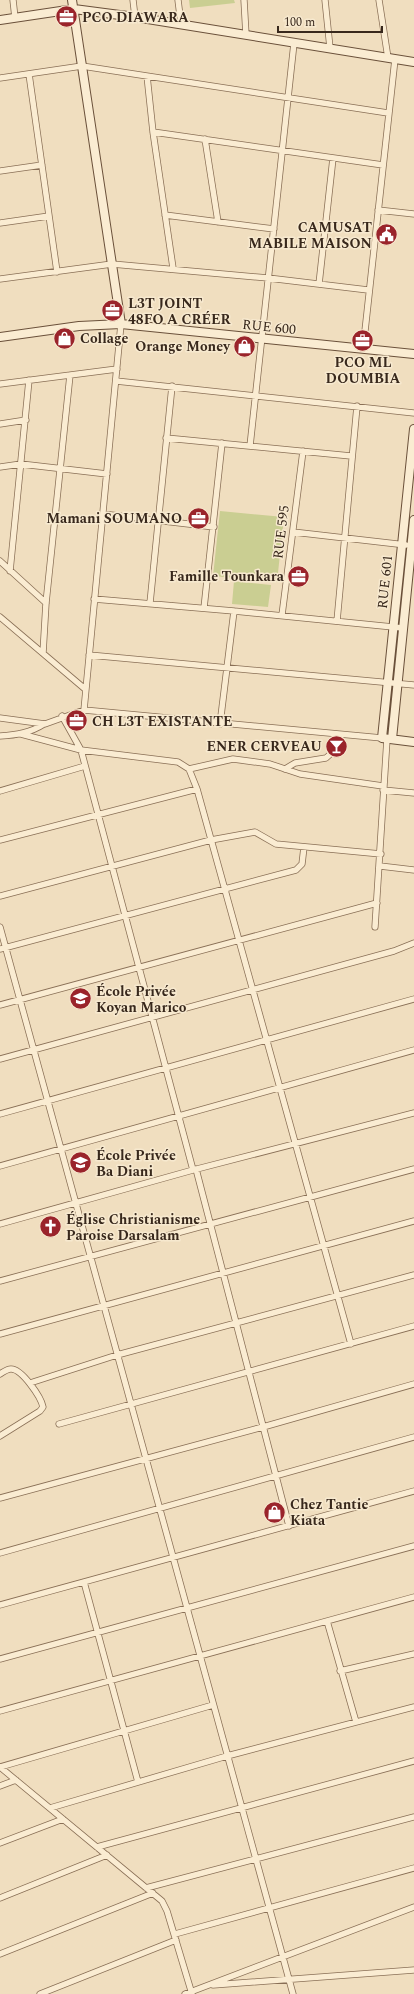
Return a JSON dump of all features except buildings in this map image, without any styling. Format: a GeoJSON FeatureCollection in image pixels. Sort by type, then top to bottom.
{"type":"FeatureCollection","features":[{"type":"Feature","properties":{"kind":"street"},"geometry":{"type":"LineString","coordinates":[[13,0],[15,18]]}},
{"type":"Feature","properties":{"kind":"street"},"geometry":{"type":"LineString","coordinates":[[72,0],[121,324],[84,710]]}},
{"type":"Feature","properties":{"kind":"street"},"geometry":{"type":"LineString","coordinates":[[133,0],[135,17]]}},
{"type":"Feature","properties":{"kind":"street"},"geometry":{"type":"LineString","coordinates":[[178,0],[181,24]]}},
{"type":"Feature","properties":{"kind":"street"},"geometry":{"type":"LineString","coordinates":[[244,0],[246,35]]}},
{"type":"Feature","properties":{"kind":"street"},"geometry":{"type":"LineString","coordinates":[[325,0],[330,48]]}},
{"type":"Feature","properties":{"kind":"street"},"geometry":{"type":"LineString","coordinates":[[363,350],[368,290],[388,113],[391,58],[379,0]]}},
{"type":"Feature","properties":{"kind":"street"},"geometry":{"type":"LineString","coordinates":[[0,20],[74,9],[181,24],[414,62]]}},
{"type":"Feature","properties":{"kind":"street"},"geometry":{"type":"LineString","coordinates":[[250,446],[294,43]]}},
{"type":"Feature","properties":{"kind":"street"},"geometry":{"type":"LineString","coordinates":[[0,78],[82,66],[388,113]]}},
{"type":"Feature","properties":{"kind":"street"},"geometry":{"type":"LineString","coordinates":[[29,74],[56,272]]}},
{"type":"Feature","properties":{"kind":"street"},"geometry":{"type":"LineString","coordinates":[[147,76],[153,132],[173,268]]}},
{"type":"Feature","properties":{"kind":"street"},"geometry":{"type":"LineString","coordinates":[[153,132],[383,165]]}},
{"type":"Feature","properties":{"kind":"street"},"geometry":{"type":"LineString","coordinates":[[206,139],[218,222]]}},
{"type":"Feature","properties":{"kind":"street"},"geometry":{"type":"LineString","coordinates":[[319,284],[333,158]]}},
{"type":"Feature","properties":{"kind":"street"},"geometry":{"type":"LineString","coordinates":[[0,171],[42,165]]}},
{"type":"Feature","properties":{"kind":"street"},"geometry":{"type":"LineString","coordinates":[[378,210],[414,214]]}},
{"type":"Feature","properties":{"kind":"street"},"geometry":{"type":"LineString","coordinates":[[165,215],[274,229]]}},
{"type":"Feature","properties":{"kind":"street"},"geometry":{"type":"LineString","coordinates":[[0,223],[49,216]]}},
{"type":"Feature","properties":{"kind":"street"},"geometry":{"type":"LineString","coordinates":[[0,280],[112,264],[173,268],[368,290]]}},
{"type":"Feature","properties":{"kind":"street","name":"RUE 600"},"geometry":{"type":"LineString","coordinates":[[0,338],[79,326],[121,324],[363,350],[414,354]]}},
{"type":"Feature","properties":{"kind":"street"},"geometry":{"type":"LineString","coordinates":[[0,384],[117,369]]}},
{"type":"Feature","properties":{"kind":"street"},"geometry":{"type":"LineString","coordinates":[[43,653],[46,603],[70,375]]}},
{"type":"Feature","properties":{"kind":"street"},"geometry":{"type":"LineString","coordinates":[[10,571],[29,380]]}},
{"type":"Feature","properties":{"kind":"street"},"geometry":{"type":"LineString","coordinates":[[116,381],[414,413]]}},
{"type":"Feature","properties":{"kind":"street"},"geometry":{"type":"LineString","coordinates":[[150,603],[172,386]]}},
{"type":"Feature","properties":{"kind":"street"},"geometry":{"type":"LineString","coordinates":[[337,621],[351,456],[357,406]]}},
{"type":"Feature","properties":{"kind":"street"},"geometry":{"type":"LineString","coordinates":[[0,424],[26,420]]}},
{"type":"Feature","properties":{"kind":"street","name":"RUE 601"},"geometry":{"type":"LineString","coordinates":[[387,739],[388,682],[414,429]]}},
{"type":"Feature","properties":{"kind":"street"},"geometry":{"type":"LineString","coordinates":[[166,438],[351,456]]}},
{"type":"Feature","properties":{"kind":"street"},"geometry":{"type":"LineString","coordinates":[[204,608],[222,443]]}},
{"type":"Feature","properties":{"kind":"street","name":"RUE 595"},"geometry":{"type":"LineString","coordinates":[[282,616],[303,451]]}},
{"type":"Feature","properties":{"kind":"street"},"geometry":{"type":"LineString","coordinates":[[0,467],[21,464],[107,474]]}},
{"type":"Feature","properties":{"kind":"street"},"geometry":{"type":"LineString","coordinates":[[103,514],[214,527]]}},
{"type":"Feature","properties":{"kind":"street","name":"RUE 601"},"geometry":{"type":"LineString","coordinates":[[387,739],[398,683],[413,545],[414,520]]}},
{"type":"Feature","properties":{"kind":"street"},"geometry":{"type":"LineString","coordinates":[[293,532],[413,545]]}},
{"type":"Feature","properties":{"kind":"street"},"geometry":{"type":"LineString","coordinates":[[0,561],[46,603]]}},
{"type":"Feature","properties":{"kind":"street"},"geometry":{"type":"LineString","coordinates":[[94,599],[204,608],[403,628]]}},
{"type":"Feature","properties":{"kind":"street"},"geometry":{"type":"LineString","coordinates":[[220,724],[234,611]]}},
{"type":"Feature","properties":{"kind":"street"},"geometry":{"type":"LineString","coordinates":[[0,619],[85,689]]}},
{"type":"Feature","properties":{"kind":"street"},"geometry":{"type":"LineString","coordinates":[[89,655],[414,684]]}},
{"type":"Feature","properties":{"kind":"street"},"geometry":{"type":"LineString","coordinates":[[0,736],[22,734],[62,716],[84,710],[414,742]]}},
{"type":"Feature","properties":{"kind":"street"},"geometry":{"type":"LineString","coordinates":[[62,716],[81,750],[178,1116],[210,1224],[289,1526]]}},
{"type":"Feature","properties":{"kind":"street"},"geometry":{"type":"LineString","coordinates":[[0,718],[45,724]]}},
{"type":"Feature","properties":{"kind":"street"},"geometry":{"type":"LineString","coordinates":[[22,734],[81,750],[178,762],[189,769],[197,789],[212,840],[351,1344]]}},
{"type":"Feature","properties":{"kind":"street"},"geometry":{"type":"LineString","coordinates":[[285,769],[295,763],[326,758],[336,749],[341,734]]}},
{"type":"Feature","properties":{"kind":"street"},"geometry":{"type":"LineString","coordinates":[[375,927],[381,854],[383,788],[387,739]]}},
{"type":"Feature","properties":{"kind":"street"},"geometry":{"type":"LineString","coordinates":[[189,769],[233,759],[270,764],[300,774],[414,792]]}},
{"type":"Feature","properties":{"kind":"street"},"geometry":{"type":"LineString","coordinates":[[0,791],[85,766]]}},
{"type":"Feature","properties":{"kind":"street"},"geometry":{"type":"LineString","coordinates":[[0,840],[197,789]]}},
{"type":"Feature","properties":{"kind":"street"},"geometry":{"type":"LineString","coordinates":[[0,896],[212,840],[255,832],[276,844],[381,854]]}},
{"type":"Feature","properties":{"kind":"street"},"geometry":{"type":"LineString","coordinates":[[3,948],[296,870],[302,864],[304,847]]}},
{"type":"Feature","properties":{"kind":"street"},"geometry":{"type":"LineString","coordinates":[[380,866],[414,870]]}},
{"type":"Feature","properties":{"kind":"street"},"geometry":{"type":"LineString","coordinates":[[0,1005],[377,903]]}},
{"type":"Feature","properties":{"kind":"street"},"geometry":{"type":"LineString","coordinates":[[0,927],[3,948],[34,1050],[293,1994]]}},
{"type":"Feature","properties":{"kind":"street"},"geometry":{"type":"LineString","coordinates":[[0,1059],[394,951],[414,943]]}},
{"type":"Feature","properties":{"kind":"street"},"geometry":{"type":"LineString","coordinates":[[0,1114],[414,999]]}},
{"type":"Feature","properties":{"kind":"street"},"geometry":{"type":"LineString","coordinates":[[0,1166],[414,1050]]}},
{"type":"Feature","properties":{"kind":"street"},"geometry":{"type":"LineString","coordinates":[[0,1224],[194,1169],[414,1113]]}},
{"type":"Feature","properties":{"kind":"street"},"geometry":{"type":"LineString","coordinates":[[0,1281],[414,1169]]}},
{"type":"Feature","properties":{"kind":"street"},"geometry":{"type":"LineString","coordinates":[[0,1334],[414,1221]]}},
{"type":"Feature","properties":{"kind":"street"},"geometry":{"type":"LineString","coordinates":[[30,1384],[118,1355],[414,1275]]}},
{"type":"Feature","properties":{"kind":"street"},"geometry":{"type":"LineString","coordinates":[[59,1424],[414,1326]]}},
{"type":"Feature","properties":{"kind":"street"},"geometry":{"type":"LineString","coordinates":[[0,1374],[10,1369],[17,1370],[30,1384],[42,1401],[43,1407],[40,1411],[0,1436]]}},
{"type":"Feature","properties":{"kind":"street"},"geometry":{"type":"LineString","coordinates":[[0,1498],[263,1427],[414,1384]]}},
{"type":"Feature","properties":{"kind":"street"},"geometry":{"type":"LineString","coordinates":[[0,1553],[414,1437]]}},
{"type":"Feature","properties":{"kind":"street"},"geometry":{"type":"LineString","coordinates":[[0,1605],[414,1491]]}},
{"type":"Feature","properties":{"kind":"street"},"geometry":{"type":"LineString","coordinates":[[0,1659],[414,1546]]}},
{"type":"Feature","properties":{"kind":"street"},"geometry":{"type":"LineString","coordinates":[[84,1582],[138,1782]]}},
{"type":"Feature","properties":{"kind":"street"},"geometry":{"type":"LineString","coordinates":[[0,1712],[414,1597]]}},
{"type":"Feature","properties":{"kind":"street"},"geometry":{"type":"LineString","coordinates":[[327,1621],[340,1671],[356,1722]]}},
{"type":"Feature","properties":{"kind":"street"},"geometry":{"type":"LineString","coordinates":[[340,1671],[414,1654]]}},
{"type":"Feature","properties":{"kind":"street"},"geometry":{"type":"LineString","coordinates":[[0,1767],[213,1705]]}},
{"type":"Feature","properties":{"kind":"street"},"geometry":{"type":"LineString","coordinates":[[50,1808],[228,1756],[414,1707]]}},
{"type":"Feature","properties":{"kind":"street"},"geometry":{"type":"LineString","coordinates":[[97,1847],[414,1761]]}},
{"type":"Feature","properties":{"kind":"street"},"geometry":{"type":"LineString","coordinates":[[0,1767],[162,1901],[176,1937],[189,1993],[282,1956],[414,1907]]}},
{"type":"Feature","properties":{"kind":"street"},"geometry":{"type":"LineString","coordinates":[[0,1786],[16,1780]]}},
{"type":"Feature","properties":{"kind":"street"},"geometry":{"type":"LineString","coordinates":[[146,1888],[414,1816]]}},
{"type":"Feature","properties":{"kind":"street"},"geometry":{"type":"LineString","coordinates":[[0,1843],[63,1819]]}},
{"type":"Feature","properties":{"kind":"street"},"geometry":{"type":"LineString","coordinates":[[0,1898],[107,1856]]}},
{"type":"Feature","properties":{"kind":"street"},"geometry":{"type":"LineString","coordinates":[[40,1994],[176,1937],[269,1908],[414,1868]]}},
{"type":"Feature","properties":{"kind":"street"},"geometry":{"type":"LineString","coordinates":[[0,1954],[153,1893]]}},
{"type":"Feature","properties":{"kind":"street"},"geometry":{"type":"LineString","coordinates":[[207,1986],[414,1970]]}},
{"type":"Feature","properties":{"kind":"green space"},"geometry":{"type":"Polygon","coordinates":[[[189,0],[234,0],[235,3],[190,8],[189,0]]]}},
{"type":"Feature","properties":{"kind":"green space"},"geometry":{"type":"Polygon","coordinates":[[[220,511],[284,517],[277,582],[213,576],[220,511]]]}},
{"type":"Feature","properties":{"kind":"green space"},"geometry":{"type":"Polygon","coordinates":[[[234,581],[271,585],[268,607],[232,604],[234,581]]]}},
{"type":"Feature","properties":{"kind":"place","name":"PCO DIAWARA"},"geometry":{"type":"Point","coordinates":[66,17]}},
{"type":"Feature","properties":{"kind":"place","name":"CAMUSAT MABILE MAISON"},"geometry":{"type":"Point","coordinates":[387,235]}},
{"type":"Feature","properties":{"kind":"place","name":"L3T JOINT 48FO A CRÉER"},"geometry":{"type":"Point","coordinates":[113,311]}},
{"type":"Feature","properties":{"kind":"place","name":"Collage"},"geometry":{"type":"Point","coordinates":[65,338]}},
{"type":"Feature","properties":{"kind":"place","name":"PCO ML DOUMBIA"},"geometry":{"type":"Point","coordinates":[363,340]}},
{"type":"Feature","properties":{"kind":"place","name":"Orange Money"},"geometry":{"type":"Point","coordinates":[245,346]}},
{"type":"Feature","properties":{"kind":"place","name":"Mamani SOUMANO"},"geometry":{"type":"Point","coordinates":[198,518]}},
{"type":"Feature","properties":{"kind":"place","name":"Famille Tounkara"},"geometry":{"type":"Point","coordinates":[299,576]}},
{"type":"Feature","properties":{"kind":"place","name":"CH L3T EXISTANTE"},"geometry":{"type":"Point","coordinates":[76,721]}},
{"type":"Feature","properties":{"kind":"place","name":"ENER CERVEAU"},"geometry":{"type":"Point","coordinates":[337,746]}},
{"type":"Feature","properties":{"kind":"place","name":"École Privée Koyan Marico"},"geometry":{"type":"Point","coordinates":[80,999]}},
{"type":"Feature","properties":{"kind":"place","name":"École Privée Ba Diani"},"geometry":{"type":"Point","coordinates":[80,1163]}},
{"type":"Feature","properties":{"kind":"place","name":"Église Christianisme Paroise Darsalam"},"geometry":{"type":"Point","coordinates":[50,1227]}},
{"type":"Feature","properties":{"kind":"place","name":"Chez Tantie Kiata"},"geometry":{"type":"Point","coordinates":[274,1512]}}]}
